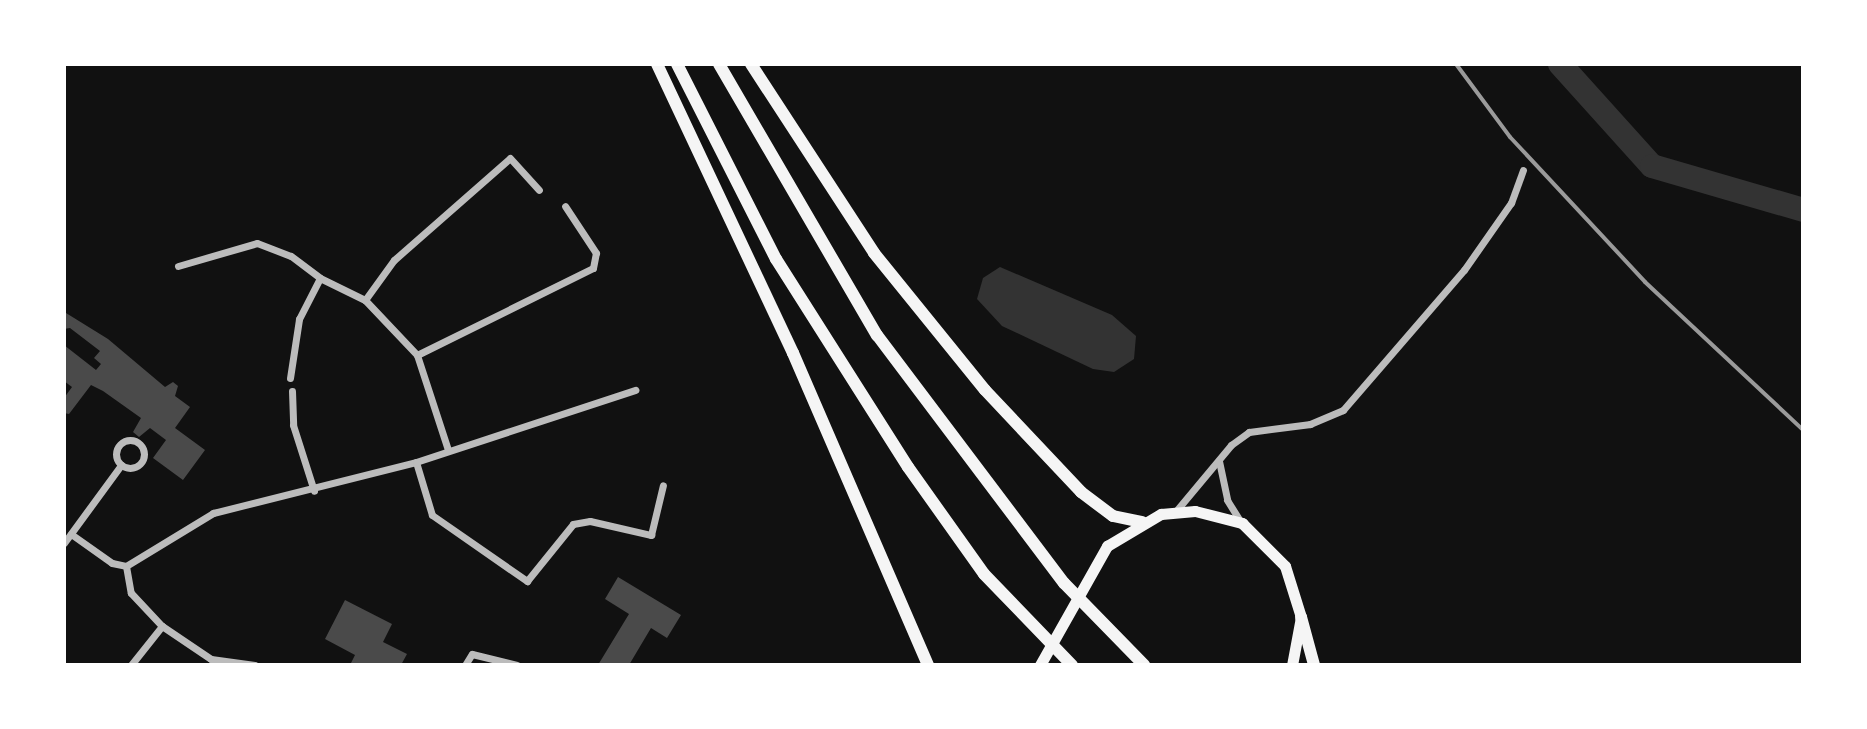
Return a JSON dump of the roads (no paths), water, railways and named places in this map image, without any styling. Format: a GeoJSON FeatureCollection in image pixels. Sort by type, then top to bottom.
{"type":"FeatureCollection","features":[{"type":"Feature","properties":{"kind":"highway"},"geometry":{"type":"LineString","coordinates":[[657,64],[793,353],[928,665]]}},
{"type":"Feature","properties":{"kind":"highway"},"geometry":{"type":"LineString","coordinates":[[677,64],[776,259],[908,467],[984,574],[1072,665]]}},
{"type":"Feature","properties":{"kind":"highway"},"geometry":{"type":"LineString","coordinates":[[719,64],[877,335],[1064,583],[1144,665]]}},
{"type":"Feature","properties":{"kind":"highway"},"geometry":{"type":"LineString","coordinates":[[751,64],[874,253],[985,390],[1081,492],[1113,516],[1142,522]]}},
{"type":"Feature","properties":{"kind":"highway"},"geometry":{"type":"LineString","coordinates":[[1301,617],[1314,665]]}},
{"type":"Feature","properties":{"kind":"main road"},"geometry":{"type":"LineString","coordinates":[[1040,665],[1096,560],[1119,535],[1142,522],[1176,511],[1211,513],[1242,523],[1280,558],[1297,592],[1301,617],[1292,665]]}},
{"type":"Feature","properties":{"kind":"street"},"geometry":{"type":"LineString","coordinates":[[365,300],[394,260],[510,158],[539,190]]}},
{"type":"Feature","properties":{"kind":"street"},"geometry":{"type":"LineString","coordinates":[[1176,511],[1249,432],[1310,424],[1343,410],[1464,270],[1511,203],[1523,170]]}},
{"type":"Feature","properties":{"kind":"street"},"geometry":{"type":"LineString","coordinates":[[417,355],[593,268],[596,253],[565,206]]}},
{"type":"Feature","properties":{"kind":"street"},"geometry":{"type":"LineString","coordinates":[[178,266],[257,243],[291,256],[320,278],[365,300],[417,355],[448,450]]}},
{"type":"Feature","properties":{"kind":"street"},"geometry":{"type":"LineString","coordinates":[[290,378],[299,319],[320,278]]}},
{"type":"Feature","properties":{"kind":"street"},"geometry":{"type":"LineString","coordinates":[[71,534],[112,563],[126,566],[213,513],[314,491],[416,462],[635,390]]}},
{"type":"Feature","properties":{"kind":"street"},"geometry":{"type":"LineString","coordinates":[[292,391],[293,425],[314,491]]}},
{"type":"Feature","properties":{"kind":"street"},"geometry":{"type":"LineString","coordinates":[[64,543],[121,465],[117,446],[130,439],[139,443],[143,460],[135,467],[121,465]]}},
{"type":"Feature","properties":{"kind":"street"},"geometry":{"type":"LineString","coordinates":[[1219,461],[1227,500],[1242,523]]}},
{"type":"Feature","properties":{"kind":"street"},"geometry":{"type":"LineString","coordinates":[[416,462],[432,515],[527,581],[573,524],[590,521],[651,535],[663,485]]}},
{"type":"Feature","properties":{"kind":"street"},"geometry":{"type":"LineString","coordinates":[[126,566],[131,593],[162,626],[211,659],[255,665]]}},
{"type":"Feature","properties":{"kind":"street"},"geometry":{"type":"LineString","coordinates":[[131,665],[162,626]]}},
{"type":"Feature","properties":{"kind":"street"},"geometry":{"type":"LineString","coordinates":[[465,665],[472,654],[514,664]]}},
{"type":"Feature","properties":{"kind":"waterway"},"geometry":{"type":"LineString","coordinates":[[1560,64],[1652,166],[1803,210]]}},
{"type":"Feature","properties":{"kind":"railway"},"geometry":{"type":"LineString","coordinates":[[1456,64],[1510,137],[1645,282],[1803,430]]}}]}
